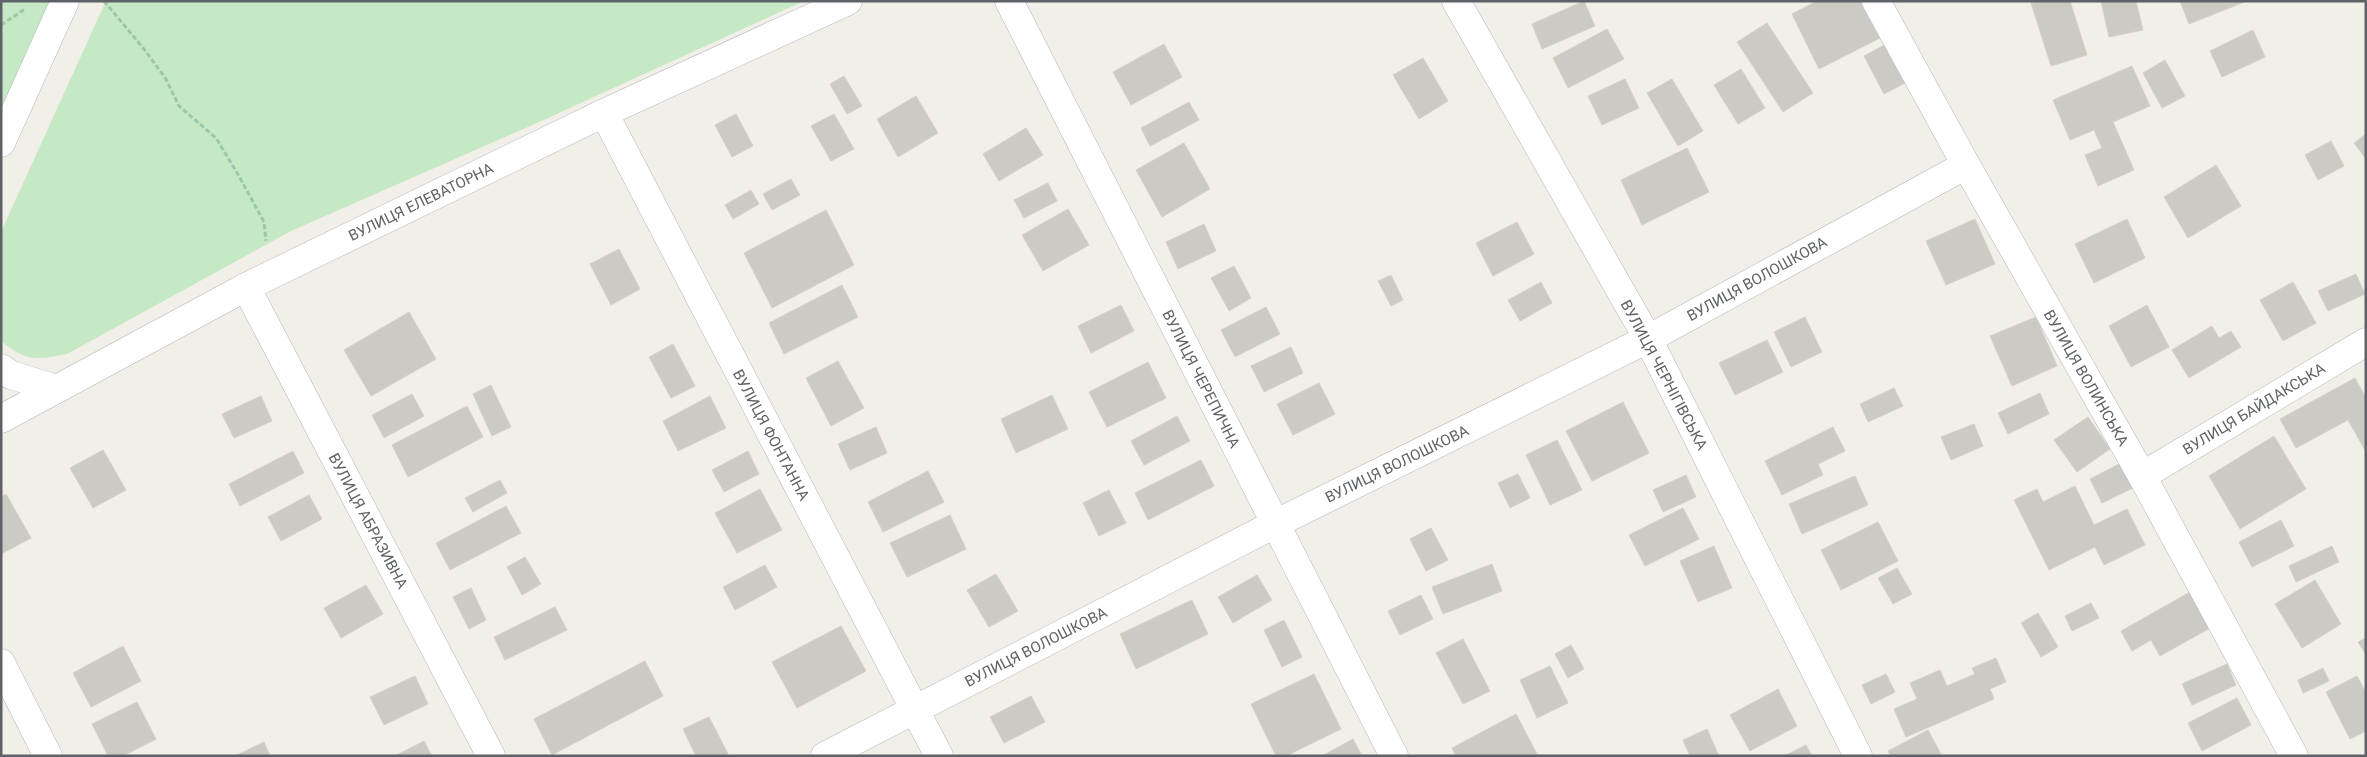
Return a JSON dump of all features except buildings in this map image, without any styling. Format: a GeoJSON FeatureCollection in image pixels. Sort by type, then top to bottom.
{"type":"FeatureCollection","features":[{"type":"Feature","properties":{"kind":"street"},"geometry":{"type":"LineString","coordinates":[[1,143],[65,1]]}},
{"type":"Feature","properties":{"kind":"street","name":"ВУЛИЦЯ ЕЛЕВАТОРНА"},"geometry":{"type":"LineString","coordinates":[[1,419],[257,282],[604,114],[848,1]]}},
{"type":"Feature","properties":{"kind":"street","name":"ВУЛИЦЯ ЧЕРЕПИЧНА"},"geometry":{"type":"LineString","coordinates":[[1009,1],[1394,756]]}},
{"type":"Feature","properties":{"kind":"street","name":"ВУЛИЦЯ ЧЕРНІГІВСЬКА"},"geometry":{"type":"LineString","coordinates":[[1456,1],[1648,339],[1858,756]]}},
{"type":"Feature","properties":{"kind":"street","name":"ВУЛИЦЯ ВОЛИНСЬКА"},"geometry":{"type":"LineString","coordinates":[[1876,1],[1966,166],[2142,476],[2294,756]]}},
{"type":"Feature","properties":{"kind":"street","name":"ВУЛИЦЯ ФОНТАННА"},"geometry":{"type":"LineString","coordinates":[[604,114],[939,756]]}},
{"type":"Feature","properties":{"kind":"street","name":"ВУЛИЦЯ ВОЛОШКОВА"},"geometry":{"type":"LineString","coordinates":[[825,756],[1275,524],[1648,339],[1966,166]]}},
{"type":"Feature","properties":{"kind":"street","name":"ВУЛИЦЯ АБРАЗИВНА"},"geometry":{"type":"LineString","coordinates":[[257,282],[490,756]]}},
{"type":"Feature","properties":{"kind":"street","name":"ВУЛИЦЯ БАЙДАКСЬКА"},"geometry":{"type":"LineString","coordinates":[[2142,476],[2366,342]]}},
{"type":"Feature","properties":{"kind":"street"},"geometry":{"type":"LineString","coordinates":[[1,368],[11,374],[57,389]]}},
{"type":"Feature","properties":{"kind":"street"},"geometry":{"type":"LineString","coordinates":[[1,663],[48,756]]}},
{"type":"Feature","properties":{"kind":"path"},"geometry":{"type":"LineString","coordinates":[[104,1],[166,79],[179,106],[216,138],[239,176],[264,222],[257,282]]}},
{"type":"Feature","properties":{"kind":"path"},"geometry":{"type":"LineString","coordinates":[[1,25],[29,6]]}},
{"type":"Feature","properties":{"kind":"green space"},"geometry":{"type":"Polygon","coordinates":[[[1,1],[52,1],[1,114],[1,1]]]}},
{"type":"Feature","properties":{"kind":"green space"},"geometry":{"type":"Polygon","coordinates":[[[106,1],[804,1],[539,122],[291,231],[67,354],[32,358],[18,353],[1,341],[1,232],[106,1]]]}}]}
